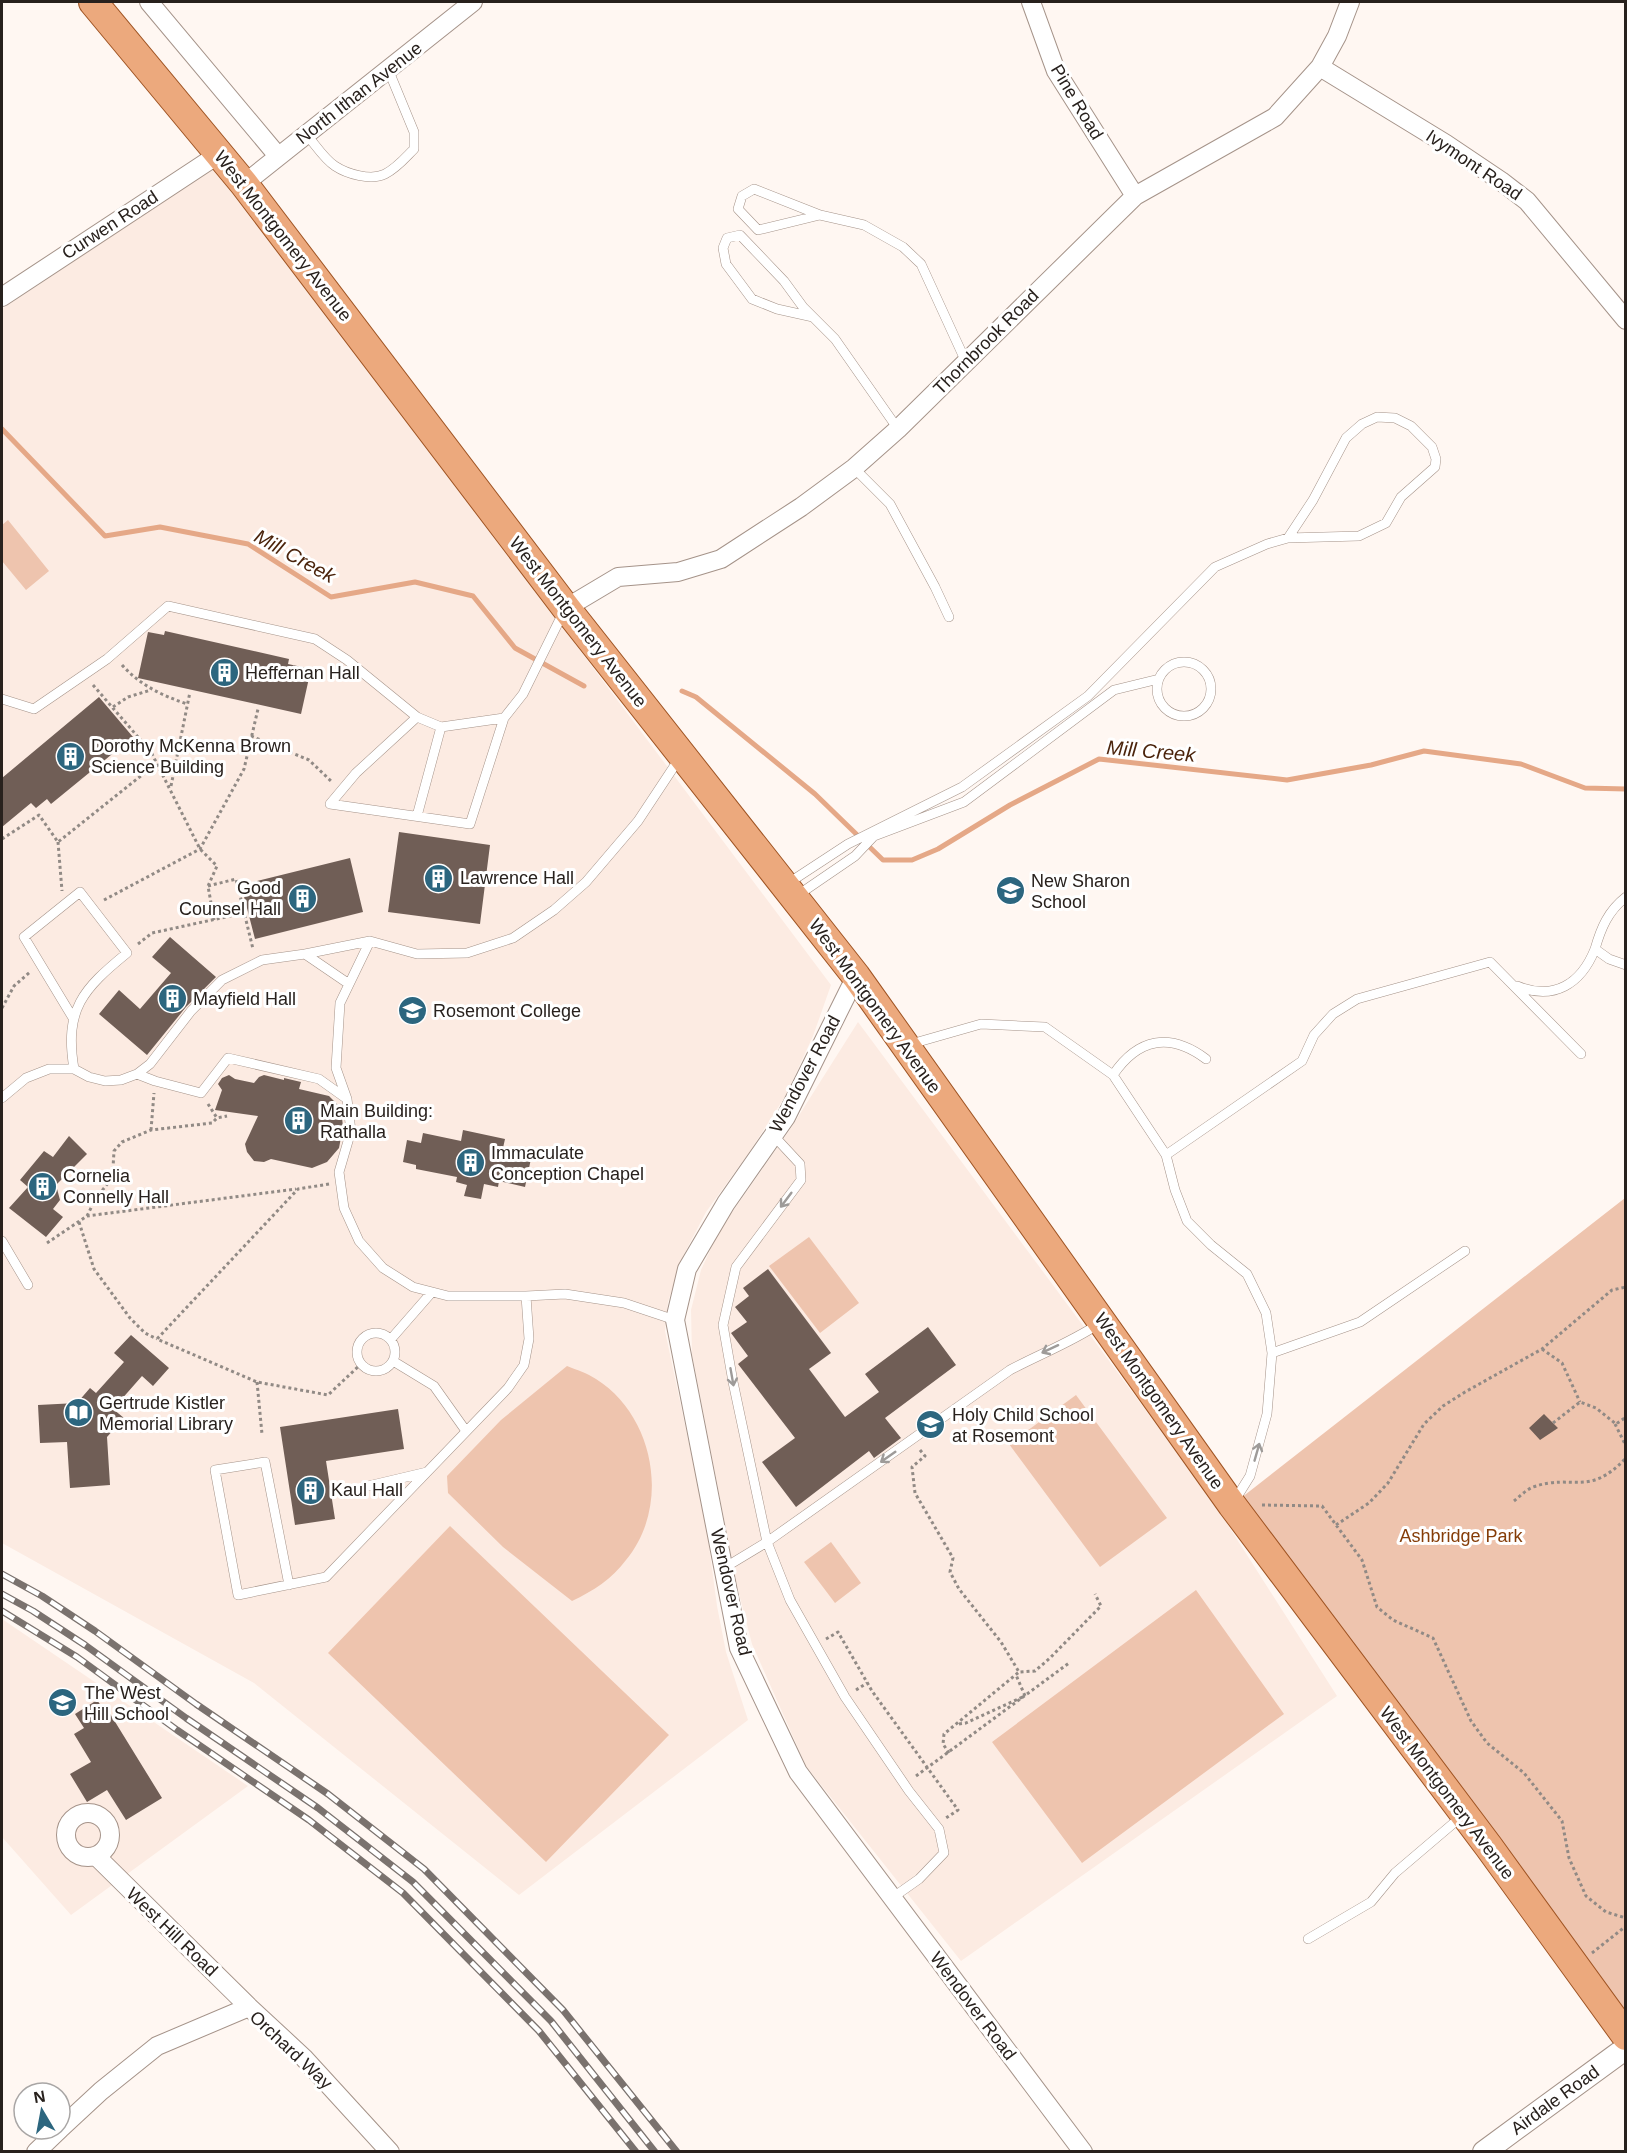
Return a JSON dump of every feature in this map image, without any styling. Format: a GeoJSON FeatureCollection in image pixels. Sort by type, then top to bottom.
{"type":"FeatureCollection","features":[{"type":"Feature","properties":{"kind":"main road","name":"West Montgomery Avenue"},"geometry":{"type":"LineString","coordinates":[[93,2],[244,184],[560,620],[682,754],[856,976],[1232,1504],[1626,2036]]}},
{"type":"Feature","properties":{"kind":"street"},"geometry":{"type":"LineString","coordinates":[[149,2],[279,156]]}},
{"type":"Feature","properties":{"kind":"street","name":"North Ithan Avenue"},"geometry":{"type":"LineString","coordinates":[[244,184],[473,2]]}},
{"type":"Feature","properties":{"kind":"street","name":"Pine Road"},"geometry":{"type":"LineString","coordinates":[[1031,2],[1056,71],[1135,196]]}},
{"type":"Feature","properties":{"kind":"street","name":"Thornbrook Road"},"geometry":{"type":"LineString","coordinates":[[560,620],[618,577],[678,572],[721,559],[801,507],[854,468],[898,429],[1135,196],[1275,117],[1320,67],[1337,36],[1350,2]]}},
{"type":"Feature","properties":{"kind":"street","name":"Ivymont Road"},"geometry":{"type":"LineString","coordinates":[[1320,67],[1446,144],[1501,180],[1527,201],[1626,320]]}},
{"type":"Feature","properties":{"kind":"street","name":"Curwen Road"},"geometry":{"type":"LineString","coordinates":[[2,297],[219,153]]}},
{"type":"Feature","properties":{"kind":"street","name":"Wendover Road"},"geometry":{"type":"LineString","coordinates":[[856,976],[786,1117],[726,1203],[687,1269],[675,1320],[739,1648],[798,1772],[1083,2151]]}},
{"type":"Feature","properties":{"kind":"street","name":"West Hill Road"},"geometry":{"type":"LineString","coordinates":[[96,1856],[249,2007]]}},
{"type":"Feature","properties":{"kind":"street","name":"Orchard Way"},"geometry":{"type":"LineString","coordinates":[[72,2118],[157,2046],[249,2007],[328,2082],[390,2151]]}},
{"type":"Feature","properties":{"kind":"street","name":"Airdale Road"},"geometry":{"type":"LineString","coordinates":[[1484,2151],[1626,2048]]}},
{"type":"Feature","properties":{"kind":"lane"},"geometry":{"type":"LineString","coordinates":[[306,134],[334,166],[351,173],[366,177],[382,176],[395,168],[414,149],[414,132],[388,69]]}},
{"type":"Feature","properties":{"kind":"lane"},"geometry":{"type":"LineString","coordinates":[[820,215],[758,230],[738,209],[742,196],[754,189],[820,215],[864,225],[903,248],[921,264],[966,362]]}},
{"type":"Feature","properties":{"kind":"lane"},"geometry":{"type":"LineString","coordinates":[[813,317],[777,309],[752,299],[726,264],[723,248],[727,238],[740,235],[784,281],[813,317],[835,339],[898,429]]}},
{"type":"Feature","properties":{"kind":"lane"},"geometry":{"type":"LineString","coordinates":[[790,891],[848,844],[962,787],[1088,696],[1215,567],[1267,544],[1288,538],[1359,536],[1386,523],[1401,497],[1435,467],[1436,459],[1432,447],[1411,426],[1395,418],[1377,417],[1362,424],[1346,438],[1313,500],[1288,538]]}},
{"type":"Feature","properties":{"kind":"lane"},"geometry":{"type":"LineString","coordinates":[[854,468],[890,504],[949,616]]}},
{"type":"Feature","properties":{"kind":"lane"},"geometry":{"type":"LineString","coordinates":[[2,699],[34,709],[113,654],[168,606],[315,639],[347,660],[417,717],[441,727],[504,718]]}},
{"type":"Feature","properties":{"kind":"lane"},"geometry":{"type":"LineString","coordinates":[[417,717],[356,773],[330,804],[470,824],[504,718],[523,694],[560,620]]}},
{"type":"Feature","properties":{"kind":"lane"},"geometry":{"type":"LineString","coordinates":[[790,891],[828,875],[855,856],[874,836],[964,802],[1114,690],[1159,679],[1170,666],[1186,662],[1202,668],[1210,682],[1209,699],[1198,712],[1190,715],[1174,714],[1166,709],[1158,695],[1159,679]]}},
{"type":"Feature","properties":{"kind":"lane"},"geometry":{"type":"LineString","coordinates":[[417,816],[441,727]]}},
{"type":"Feature","properties":{"kind":"lane"},"geometry":{"type":"LineString","coordinates":[[2,1098],[26,1078],[49,1069],[74,1068],[89,1077],[105,1081],[121,1080],[137,1074],[150,1064],[191,1011],[222,980],[261,960],[370,941],[417,954],[467,953],[513,938],[554,910],[586,882],[638,821],[682,754]]}},
{"type":"Feature","properties":{"kind":"lane"},"geometry":{"type":"LineString","coordinates":[[73,1018],[24,937],[80,892],[127,953],[99,975],[83,995],[73,1018],[70,1044],[74,1068]]}},
{"type":"Feature","properties":{"kind":"lane"},"geometry":{"type":"LineString","coordinates":[[1512,984],[1528,990],[1545,992],[1562,988],[1577,978],[1588,965],[1602,926],[1616,905],[1626,897]]}},
{"type":"Feature","properties":{"kind":"lane"},"geometry":{"type":"LineString","coordinates":[[370,941],[340,1004],[336,1068],[347,1099],[351,1131],[339,1172],[340,1182],[344,1208],[359,1241],[383,1268],[413,1287],[432,1292],[448,1296],[565,1294],[624,1303],[675,1320]]}},
{"type":"Feature","properties":{"kind":"lane"},"geometry":{"type":"LineString","coordinates":[[1595,949],[1609,959],[1626,965]]}},
{"type":"Feature","properties":{"kind":"lane"},"geometry":{"type":"LineString","coordinates":[[305,954],[349,984]]}},
{"type":"Feature","properties":{"kind":"lane"},"geometry":{"type":"LineString","coordinates":[[1166,1155],[1302,1061],[1314,1035],[1326,1021],[1357,999],[1490,962],[1581,1054]]}},
{"type":"Feature","properties":{"kind":"lane"},"geometry":{"type":"LineString","coordinates":[[905,1046],[981,1024],[1046,1027],[1113,1075],[1166,1155],[1175,1190],[1187,1221],[1211,1245],[1247,1274],[1266,1313],[1272,1353],[1267,1414],[1250,1476],[1232,1504]]}},
{"type":"Feature","properties":{"kind":"lane"},"geometry":{"type":"LineString","coordinates":[[1113,1075],[1124,1060],[1138,1048],[1156,1042],[1174,1042],[1192,1048],[1206,1059]]}},
{"type":"Feature","properties":{"kind":"lane"},"geometry":{"type":"LineString","coordinates":[[137,1074],[201,1093],[228,1058],[319,1080],[347,1099]]}},
{"type":"Feature","properties":{"kind":"lane"},"geometry":{"type":"LineString","coordinates":[[774,1136],[800,1164],[801,1180],[736,1267],[723,1325],[767,1542],[790,1600],[845,1697],[939,1829],[944,1853],[919,1879],[892,1898]]}},
{"type":"Feature","properties":{"kind":"lane"},"geometry":{"type":"LineString","coordinates":[[2,1241],[28,1285]]}},
{"type":"Feature","properties":{"kind":"lane"},"geometry":{"type":"LineString","coordinates":[[1272,1353],[1360,1322],[1465,1251]]}},
{"type":"Feature","properties":{"kind":"lane"},"geometry":{"type":"LineString","coordinates":[[391,1339],[432,1292]]}},
{"type":"Feature","properties":{"kind":"lane"},"geometry":{"type":"LineString","coordinates":[[289,1585],[265,1462],[215,1470],[238,1595],[289,1585],[326,1577],[508,1388],[524,1365],[529,1339],[526,1296]]}},
{"type":"Feature","properties":{"kind":"lane"},"geometry":{"type":"LineString","coordinates":[[724,1568],[767,1542],[1010,1370],[1081,1335],[1102,1322]]}},
{"type":"Feature","properties":{"kind":"lane"},"geometry":{"type":"LineString","coordinates":[[378,1332],[391,1339],[394,1346],[393,1361],[381,1370],[366,1369],[361,1364],[356,1350],[358,1342],[363,1336],[378,1332]]}},
{"type":"Feature","properties":{"kind":"lane"},"geometry":{"type":"LineString","coordinates":[[393,1361],[434,1386],[466,1431]]}},
{"type":"Feature","properties":{"kind":"lane"},"geometry":{"type":"LineString","coordinates":[[368,1486],[427,1472]]}},
{"type":"Feature","properties":{"kind":"lane"},"geometry":{"type":"LineString","coordinates":[[1308,1939],[1371,1902],[1395,1873],[1464,1815]]}},
{"type":"Feature","properties":{"kind":"path"},"geometry":{"type":"LineString","coordinates":[[113,654],[134,678],[151,690],[188,704]]}},
{"type":"Feature","properties":{"kind":"path"},"geometry":{"type":"LineString","coordinates":[[84,674],[151,752],[171,787],[200,849],[217,866],[208,886],[214,920]]}},
{"type":"Feature","properties":{"kind":"path"},"geometry":{"type":"LineString","coordinates":[[112,707],[128,698],[151,690]]}},
{"type":"Feature","properties":{"kind":"path"},"geometry":{"type":"LineString","coordinates":[[171,787],[190,692]]}},
{"type":"Feature","properties":{"kind":"path"},"geometry":{"type":"LineString","coordinates":[[92,907],[200,849],[244,769],[258,708]]}},
{"type":"Feature","properties":{"kind":"path"},"geometry":{"type":"LineString","coordinates":[[251,736],[309,760],[341,790]]}},
{"type":"Feature","properties":{"kind":"path"},"geometry":{"type":"LineString","coordinates":[[58,842],[157,763]]}},
{"type":"Feature","properties":{"kind":"path"},"geometry":{"type":"LineString","coordinates":[[2,839],[39,815],[58,842],[63,905]]}},
{"type":"Feature","properties":{"kind":"path"},"geometry":{"type":"LineString","coordinates":[[208,886],[236,879],[257,963]]}},
{"type":"Feature","properties":{"kind":"path"},"geometry":{"type":"LineString","coordinates":[[127,953],[152,933],[244,913]]}},
{"type":"Feature","properties":{"kind":"path"},"geometry":{"type":"LineString","coordinates":[[2,1008],[14,986],[40,964]]}},
{"type":"Feature","properties":{"kind":"path"},"geometry":{"type":"LineString","coordinates":[[151,1130],[155,1081]]}},
{"type":"Feature","properties":{"kind":"path"},"geometry":{"type":"LineString","coordinates":[[87,1216],[96,1198],[109,1182],[114,1151],[122,1142],[151,1130],[212,1123],[217,1118],[227,1116]]}},
{"type":"Feature","properties":{"kind":"path"},"geometry":{"type":"LineString","coordinates":[[47,1243],[87,1216],[340,1182]]}},
{"type":"Feature","properties":{"kind":"path"},"geometry":{"type":"LineString","coordinates":[[157,1339],[298,1189]]}},
{"type":"Feature","properties":{"kind":"path"},"geometry":{"type":"LineString","coordinates":[[79,1221],[94,1269],[130,1318],[145,1333],[257,1382],[328,1395],[361,1364]]}},
{"type":"Feature","properties":{"kind":"path"},"geometry":{"type":"LineString","coordinates":[[1336,1525],[1369,1503],[1388,1483],[1424,1424],[1443,1406],[1542,1349],[1612,1290],[1626,1287]]}},
{"type":"Feature","properties":{"kind":"path"},"geometry":{"type":"LineString","coordinates":[[1542,1349],[1562,1364],[1580,1402],[1596,1408],[1614,1423],[1626,1446]]}},
{"type":"Feature","properties":{"kind":"path"},"geometry":{"type":"LineString","coordinates":[[257,1382],[262,1434]]}},
{"type":"Feature","properties":{"kind":"path"},"geometry":{"type":"LineString","coordinates":[[1553,1422],[1580,1402]]}},
{"type":"Feature","properties":{"kind":"path"},"geometry":{"type":"LineString","coordinates":[[1614,1423],[1626,1417]]}},
{"type":"Feature","properties":{"kind":"path"},"geometry":{"type":"LineString","coordinates":[[914,1439],[925,1456],[912,1467],[915,1493],[953,1558],[950,1572],[959,1589],[1000,1642],[1017,1673],[1025,1696]]}},
{"type":"Feature","properties":{"kind":"path"},"geometry":{"type":"LineString","coordinates":[[1514,1501],[1532,1487],[1550,1484],[1584,1484],[1605,1477],[1626,1458]]}},
{"type":"Feature","properties":{"kind":"path"},"geometry":{"type":"LineString","coordinates":[[1232,1504],[1322,1506],[1362,1560],[1377,1607],[1393,1620],[1433,1638],[1471,1721],[1487,1743],[1524,1773],[1562,1821],[1569,1858],[1586,1896],[1606,1912],[1626,1918]]}},
{"type":"Feature","properties":{"kind":"path"},"geometry":{"type":"LineString","coordinates":[[949,1753],[943,1744],[944,1734],[1017,1673],[1035,1671],[1050,1658],[1101,1606],[1095,1594]]}},
{"type":"Feature","properties":{"kind":"path"},"geometry":{"type":"LineString","coordinates":[[905,1784],[1069,1664]]}},
{"type":"Feature","properties":{"kind":"path"},"geometry":{"type":"LineString","coordinates":[[957,1725],[966,1724],[1025,1696]]}},
{"type":"Feature","properties":{"kind":"path"},"geometry":{"type":"LineString","coordinates":[[1575,1967],[1626,1926]]}},
{"type":"Feature","properties":{"kind":"shaded area","name":"Rosemont College"},"geometry":{"type":"Polygon","coordinates":[[[217,166],[831,985],[813,1036],[786,1095],[748,1154],[706,1212],[682,1258],[668,1302],[665,1331],[706,1524],[717,1606],[726,1652],[748,1720],[519,1895],[254,1683],[2,1543],[2,309],[217,166]]]}},
{"type":"Feature","properties":{"kind":"shaded area","name":"Holy Child School at Rosemont"},"geometry":{"type":"Polygon","coordinates":[[[858,1022],[1210,1497],[1337,1696],[961,1961],[806,1766],[752,1644],[737,1586],[692,1354],[691,1310],[701,1270],[719,1231],[791,1128],[858,1022]]]}},
{"type":"Feature","properties":{"kind":"shaded area","name":"The West Hill School"},"geometry":{"type":"Polygon","coordinates":[[[2,1619],[248,1786],[71,1915],[2,1837],[2,1619]]]}},
{"type":"Feature","properties":{"kind":"green space"},"geometry":{"type":"Polygon","coordinates":[[[8,520],[49,571],[26,590],[2,561],[2,525],[8,520]]]}},
{"type":"Feature","properties":{"kind":"green space","name":"Ashbridge Park"},"geometry":{"type":"Polygon","coordinates":[[[1625,1198],[1625,2036],[1232,1505],[1625,1198]]]}},
{"type":"Feature","properties":{"kind":"green space"},"geometry":{"type":"Polygon","coordinates":[[[809,1237],[859,1303],[820,1333],[769,1266],[809,1237]]]}},
{"type":"Feature","properties":{"kind":"green space"},"geometry":{"type":"Polygon","coordinates":[[[567,1366],[596,1379],[616,1395],[632,1415],[643,1438],[650,1463],[652,1489],[649,1514],[640,1538],[626,1560],[602,1584],[572,1601],[503,1547],[448,1493],[447,1476],[501,1420],[567,1366]]]}},
{"type":"Feature","properties":{"kind":"green space"},"geometry":{"type":"Polygon","coordinates":[[[1076,1395],[1167,1518],[1100,1567],[1009,1444],[1076,1395]]]}},
{"type":"Feature","properties":{"kind":"green space"},"geometry":{"type":"Polygon","coordinates":[[[450,1526],[669,1735],[546,1862],[328,1653],[450,1526]]]}},
{"type":"Feature","properties":{"kind":"green space"},"geometry":{"type":"Polygon","coordinates":[[[831,1542],[861,1583],[835,1603],[804,1562],[831,1542]]]}},
{"type":"Feature","properties":{"kind":"green space"},"geometry":{"type":"Polygon","coordinates":[[[1196,1590],[1284,1714],[1082,1863],[992,1742],[1196,1590]]]}},
{"type":"Feature","properties":{"kind":"building","name":"Heffernan Hall"},"geometry":{"type":"Polygon","coordinates":[[[165,631],[289,659],[288,664],[311,669],[301,714],[138,678],[148,632],[164,635],[165,631]]]}},
{"type":"Feature","properties":{"kind":"building","name":"Dorothy McKenna Brown Science Building"},"geometry":{"type":"Polygon","coordinates":[[[99,697],[133,737],[51,804],[47,799],[36,808],[31,803],[2,827],[2,778],[99,697]]]}},
{"type":"Feature","properties":{"kind":"building","name":"Lawrence Hall"},"geometry":{"type":"Polygon","coordinates":[[[399,832],[490,845],[480,924],[388,912],[399,832]]]}},
{"type":"Feature","properties":{"kind":"building","name":"Good Counsel Hall"},"geometry":{"type":"Polygon","coordinates":[[[350,858],[363,912],[255,939],[241,885],[350,858]]]}},
{"type":"Feature","properties":{"kind":"building","name":"Mayfield Hall"},"geometry":{"type":"Polygon","coordinates":[[[170,937],[216,977],[186,1007],[147,1055],[99,1014],[119,990],[140,1009],[171,973],[152,957],[170,937]]]}},
{"type":"Feature","properties":{"kind":"building","name":"Main Building: Rathalla"},"geometry":{"type":"Polygon","coordinates":[[[229,1075],[235,1079],[254,1083],[264,1075],[284,1080],[284,1078],[301,1082],[299,1089],[329,1096],[341,1108],[343,1127],[339,1148],[327,1162],[312,1168],[271,1159],[264,1162],[254,1161],[247,1152],[245,1144],[258,1116],[215,1110],[222,1090],[218,1084],[222,1078],[229,1075]]]}},
{"type":"Feature","properties":{"kind":"building","name":"Immaculate Conception Chapel"},"geometry":{"type":"Polygon","coordinates":[[[463,1130],[505,1139],[503,1148],[532,1154],[525,1187],[499,1181],[498,1187],[484,1184],[481,1199],[464,1196],[467,1185],[456,1182],[457,1177],[416,1169],[416,1165],[403,1162],[407,1140],[421,1143],[423,1133],[461,1141],[463,1130]]]}},
{"type":"Feature","properties":{"kind":"building","name":"Cornelia Connelly Hall"},"geometry":{"type":"Polygon","coordinates":[[[69,1136],[87,1154],[56,1185],[60,1200],[53,1209],[63,1217],[46,1237],[9,1208],[28,1187],[20,1180],[44,1151],[53,1157],[69,1136]]]}},
{"type":"Feature","properties":{"kind":"building","name":"Holy Child School at Rosemont"},"geometry":{"type":"Polygon","coordinates":[[[768,1269],[831,1353],[809,1369],[845,1417],[879,1392],[865,1374],[928,1327],[956,1365],[885,1418],[901,1438],[874,1458],[869,1451],[796,1507],[762,1462],[795,1438],[738,1364],[748,1356],[731,1333],[747,1322],[735,1307],[749,1296],[743,1288],[768,1269]]]}},
{"type":"Feature","properties":{"kind":"building","name":"Gertrude Kistler Memorial Library"},"geometry":{"type":"Polygon","coordinates":[[[131,1335],[169,1368],[153,1386],[142,1376],[113,1409],[124,1418],[107,1437],[110,1485],[70,1488],[67,1442],[40,1443],[38,1405],[77,1403],[90,1388],[96,1393],[124,1362],[114,1353],[131,1335]]]}},
{"type":"Feature","properties":{"kind":"building","name":"Kaul Hall"},"geometry":{"type":"Polygon","coordinates":[[[398,1409],[404,1449],[326,1461],[335,1519],[295,1525],[280,1427],[398,1409]]]}},
{"type":"Feature","properties":{"kind":"building"},"geometry":{"type":"Polygon","coordinates":[[[1544,1414],[1558,1428],[1540,1440],[1529,1428],[1544,1414]]]}},
{"type":"Feature","properties":{"kind":"building","name":"The West Hill School"},"geometry":{"type":"Polygon","coordinates":[[[97,1700],[106,1713],[109,1712],[162,1798],[126,1820],[107,1790],[87,1802],[70,1774],[91,1762],[74,1734],[84,1728],[75,1714],[97,1700]]]}},
{"type":"Feature","properties":{"kind":"waterway","name":"Mill Creek"},"geometry":{"type":"LineString","coordinates":[[2,429],[105,536],[160,527],[248,544],[331,597],[415,582],[473,596],[515,648],[584,686]]}},
{"type":"Feature","properties":{"kind":"waterway","name":"Mill Creek"},"geometry":{"type":"LineString","coordinates":[[682,691],[696,697],[815,794],[883,860],[912,860],[938,849],[1010,805],[1099,759],[1287,780],[1371,765],[1424,751],[1521,764],[1585,788],[1626,789]]}},
{"type":"Feature","properties":{"kind":"railway"},"geometry":{"type":"LineString","coordinates":[[2,1574],[42,1596],[95,1631],[196,1704],[328,1794],[424,1869],[563,2010],[677,2152]]}},
{"type":"Feature","properties":{"kind":"railway"},"geometry":{"type":"LineString","coordinates":[[2,1594],[85,1645],[186,1718],[318,1808],[413,1882],[551,2021],[655,2152]]}},
{"type":"Feature","properties":{"kind":"railway"},"geometry":{"type":"LineString","coordinates":[[2,1611],[77,1657],[177,1730],[309,1820],[403,1893],[539,2031],[636,2152]]}},
{"type":"Feature","properties":{"kind":"place","name":"Heffernan Hall"},"geometry":{"type":"Point","coordinates":[224,673]}},
{"type":"Feature","properties":{"kind":"place","name":"Dorothy McKenna Brown Science Building"},"geometry":{"type":"Point","coordinates":[70,756]}},
{"type":"Feature","properties":{"kind":"place","name":"Lawrence Hall"},"geometry":{"type":"Point","coordinates":[439,878]}},
{"type":"Feature","properties":{"kind":"place","name":"New Sharon School"},"geometry":{"type":"Point","coordinates":[1010,891]}},
{"type":"Feature","properties":{"kind":"place","name":"Good Counsel Hall"},"geometry":{"type":"Point","coordinates":[302,898]}},
{"type":"Feature","properties":{"kind":"place","name":"Mayfield Hall"},"geometry":{"type":"Point","coordinates":[172,999]}},
{"type":"Feature","properties":{"kind":"place","name":"Rosemont College"},"geometry":{"type":"Point","coordinates":[412,1011]}},
{"type":"Feature","properties":{"kind":"place","name":"Main Building: Rathalla"},"geometry":{"type":"Point","coordinates":[299,1121]}},
{"type":"Feature","properties":{"kind":"place","name":"Immaculate Conception Chapel"},"geometry":{"type":"Point","coordinates":[470,1163]}},
{"type":"Feature","properties":{"kind":"place","name":"Cornelia Connelly Hall"},"geometry":{"type":"Point","coordinates":[42,1186]}},
{"type":"Feature","properties":{"kind":"place","name":"Gertrude Kistler Memorial Library"},"geometry":{"type":"Point","coordinates":[78,1413]}},
{"type":"Feature","properties":{"kind":"place","name":"Holy Child School at Rosemont"},"geometry":{"type":"Point","coordinates":[931,1425]}},
{"type":"Feature","properties":{"kind":"place","name":"Kaul Hall"},"geometry":{"type":"Point","coordinates":[310,1490]}},
{"type":"Feature","properties":{"kind":"place","name":"The West Hill School"},"geometry":{"type":"Point","coordinates":[63,1703]}}]}
